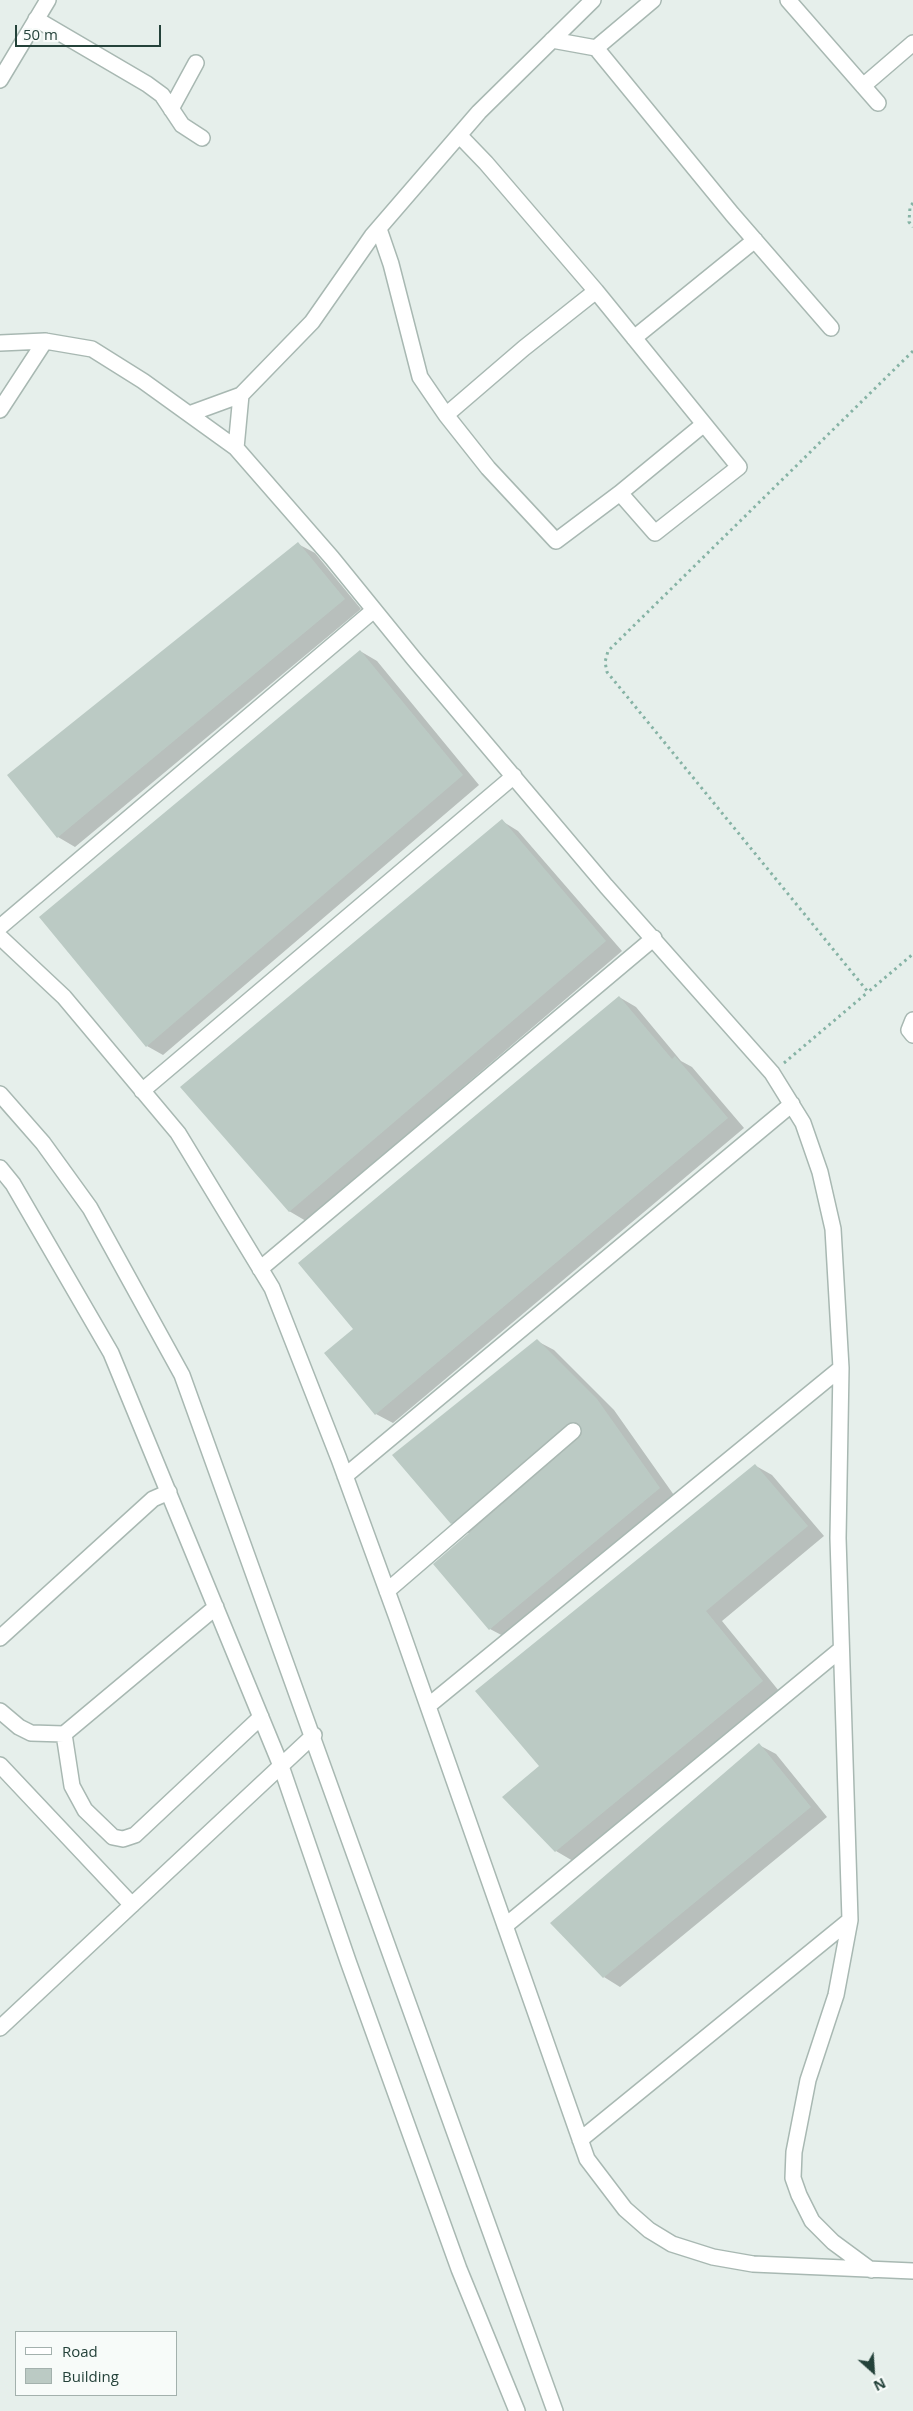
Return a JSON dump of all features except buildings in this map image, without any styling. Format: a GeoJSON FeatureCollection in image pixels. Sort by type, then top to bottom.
{"type":"FeatureCollection","features":[{"type":"Feature","properties":{"kind":"street"},"geometry":{"type":"LineString","coordinates":[[0,80],[48,0]]}},
{"type":"Feature","properties":{"kind":"street"},"geometry":{"type":"LineString","coordinates":[[189,414],[241,395],[312,322],[375,232],[479,112],[593,0]]}},
{"type":"Feature","properties":{"kind":"street"},"geometry":{"type":"LineString","coordinates":[[596,48],[653,0]]}},
{"type":"Feature","properties":{"kind":"street"},"geometry":{"type":"LineString","coordinates":[[788,0],[878,103]]}},
{"type":"Feature","properties":{"kind":"street"},"geometry":{"type":"LineString","coordinates":[[36,19],[147,84],[162,95],[182,125],[202,138]]}},
{"type":"Feature","properties":{"kind":"street"},"geometry":{"type":"LineString","coordinates":[[552,40],[596,48],[755,240],[831,328]]}},
{"type":"Feature","properties":{"kind":"street"},"geometry":{"type":"LineString","coordinates":[[863,86],[913,43]]}},
{"type":"Feature","properties":{"kind":"street"},"geometry":{"type":"LineString","coordinates":[[171,109],[196,64]]}},
{"type":"Feature","properties":{"kind":"street"},"geometry":{"type":"LineString","coordinates":[[459,135],[486,163],[596,291],[739,467],[655,533],[620,493]]}},
{"type":"Feature","properties":{"kind":"street"},"geometry":{"type":"LineString","coordinates":[[375,232],[390,264],[420,377],[446,415],[488,468],[556,541],[620,493],[704,424]]}},
{"type":"Feature","properties":{"kind":"street"},"geometry":{"type":"LineString","coordinates":[[634,338],[755,240]]}},
{"type":"Feature","properties":{"kind":"street"},"geometry":{"type":"LineString","coordinates":[[446,415],[524,348],[596,291]]}},
{"type":"Feature","properties":{"kind":"street"},"geometry":{"type":"LineString","coordinates":[[0,410],[45,341]]}},
{"type":"Feature","properties":{"kind":"street"},"geometry":{"type":"LineString","coordinates":[[0,343],[45,341],[92,348],[143,381],[236,448],[606,886],[772,1073],[802,1123],[820,1172],[833,1229],[841,1368],[838,1538],[840,1650],[850,1920],[836,1996],[808,2080],[794,2152],[793,2178],[798,2195],[812,2221],[834,2242],[871,2270]]}},
{"type":"Feature","properties":{"kind":"street"},"geometry":{"type":"LineString","coordinates":[[236,448],[241,395]]}},
{"type":"Feature","properties":{"kind":"street"},"geometry":{"type":"LineString","coordinates":[[0,927],[374,610]]}},
{"type":"Feature","properties":{"kind":"street"},"geometry":{"type":"LineString","coordinates":[[142,1091],[514,776]]}},
{"type":"Feature","properties":{"kind":"street"},"geometry":{"type":"LineString","coordinates":[[0,937],[64,997],[178,1133],[272,1288],[345,1476],[387,1591],[587,2159],[625,2209],[648,2230],[672,2244],[713,2257],[753,2264],[913,2272]]}},
{"type":"Feature","properties":{"kind":"street"},"geometry":{"type":"LineString","coordinates":[[260,1269],[654,938]]}},
{"type":"Feature","properties":{"kind":"street"},"geometry":{"type":"LineString","coordinates":[[913,1020],[909,1030],[913,1034]]}},
{"type":"Feature","properties":{"kind":"street"},"geometry":{"type":"LineString","coordinates":[[0,1094],[43,1143],[90,1208],[182,1375],[314,1735],[555,2411]]}},
{"type":"Feature","properties":{"kind":"street"},"geometry":{"type":"LineString","coordinates":[[345,1476],[792,1104]]}},
{"type":"Feature","properties":{"kind":"street"},"geometry":{"type":"LineString","coordinates":[[0,1168],[13,1184],[111,1353],[169,1492],[281,1766],[348,1961],[460,2269],[517,2411]]}},
{"type":"Feature","properties":{"kind":"street"},"geometry":{"type":"LineString","coordinates":[[428,1706],[841,1368]]}},
{"type":"Feature","properties":{"kind":"street"},"geometry":{"type":"LineString","coordinates":[[387,1591],[573,1431]]}},
{"type":"Feature","properties":{"kind":"street"},"geometry":{"type":"LineString","coordinates":[[0,1638],[153,1499],[169,1492]]}},
{"type":"Feature","properties":{"kind":"street"},"geometry":{"type":"LineString","coordinates":[[0,1711],[19,1727],[31,1733],[64,1734],[216,1607]]}},
{"type":"Feature","properties":{"kind":"street"},"geometry":{"type":"LineString","coordinates":[[505,1926],[840,1650]]}},
{"type":"Feature","properties":{"kind":"street"},"geometry":{"type":"LineString","coordinates":[[64,1734],[72,1786],[84,1810],[113,1837],[123,1839],[135,1835],[261,1716]]}},
{"type":"Feature","properties":{"kind":"street"},"geometry":{"type":"LineString","coordinates":[[0,2028],[314,1735]]}},
{"type":"Feature","properties":{"kind":"street"},"geometry":{"type":"LineString","coordinates":[[0,1765],[132,1905]]}},
{"type":"Feature","properties":{"kind":"street"},"geometry":{"type":"LineString","coordinates":[[580,2140],[850,1920]]}},
{"type":"Feature","properties":{"kind":"path"},"geometry":{"type":"LineString","coordinates":[[913,203],[910,207],[909,222],[913,227]]}},
{"type":"Feature","properties":{"kind":"path"},"geometry":{"type":"LineString","coordinates":[[868,992],[607,672],[605,662],[608,651],[913,351]]}},
{"type":"Feature","properties":{"kind":"path"},"geometry":{"type":"LineString","coordinates":[[772,1073],[913,954]]}}]}
